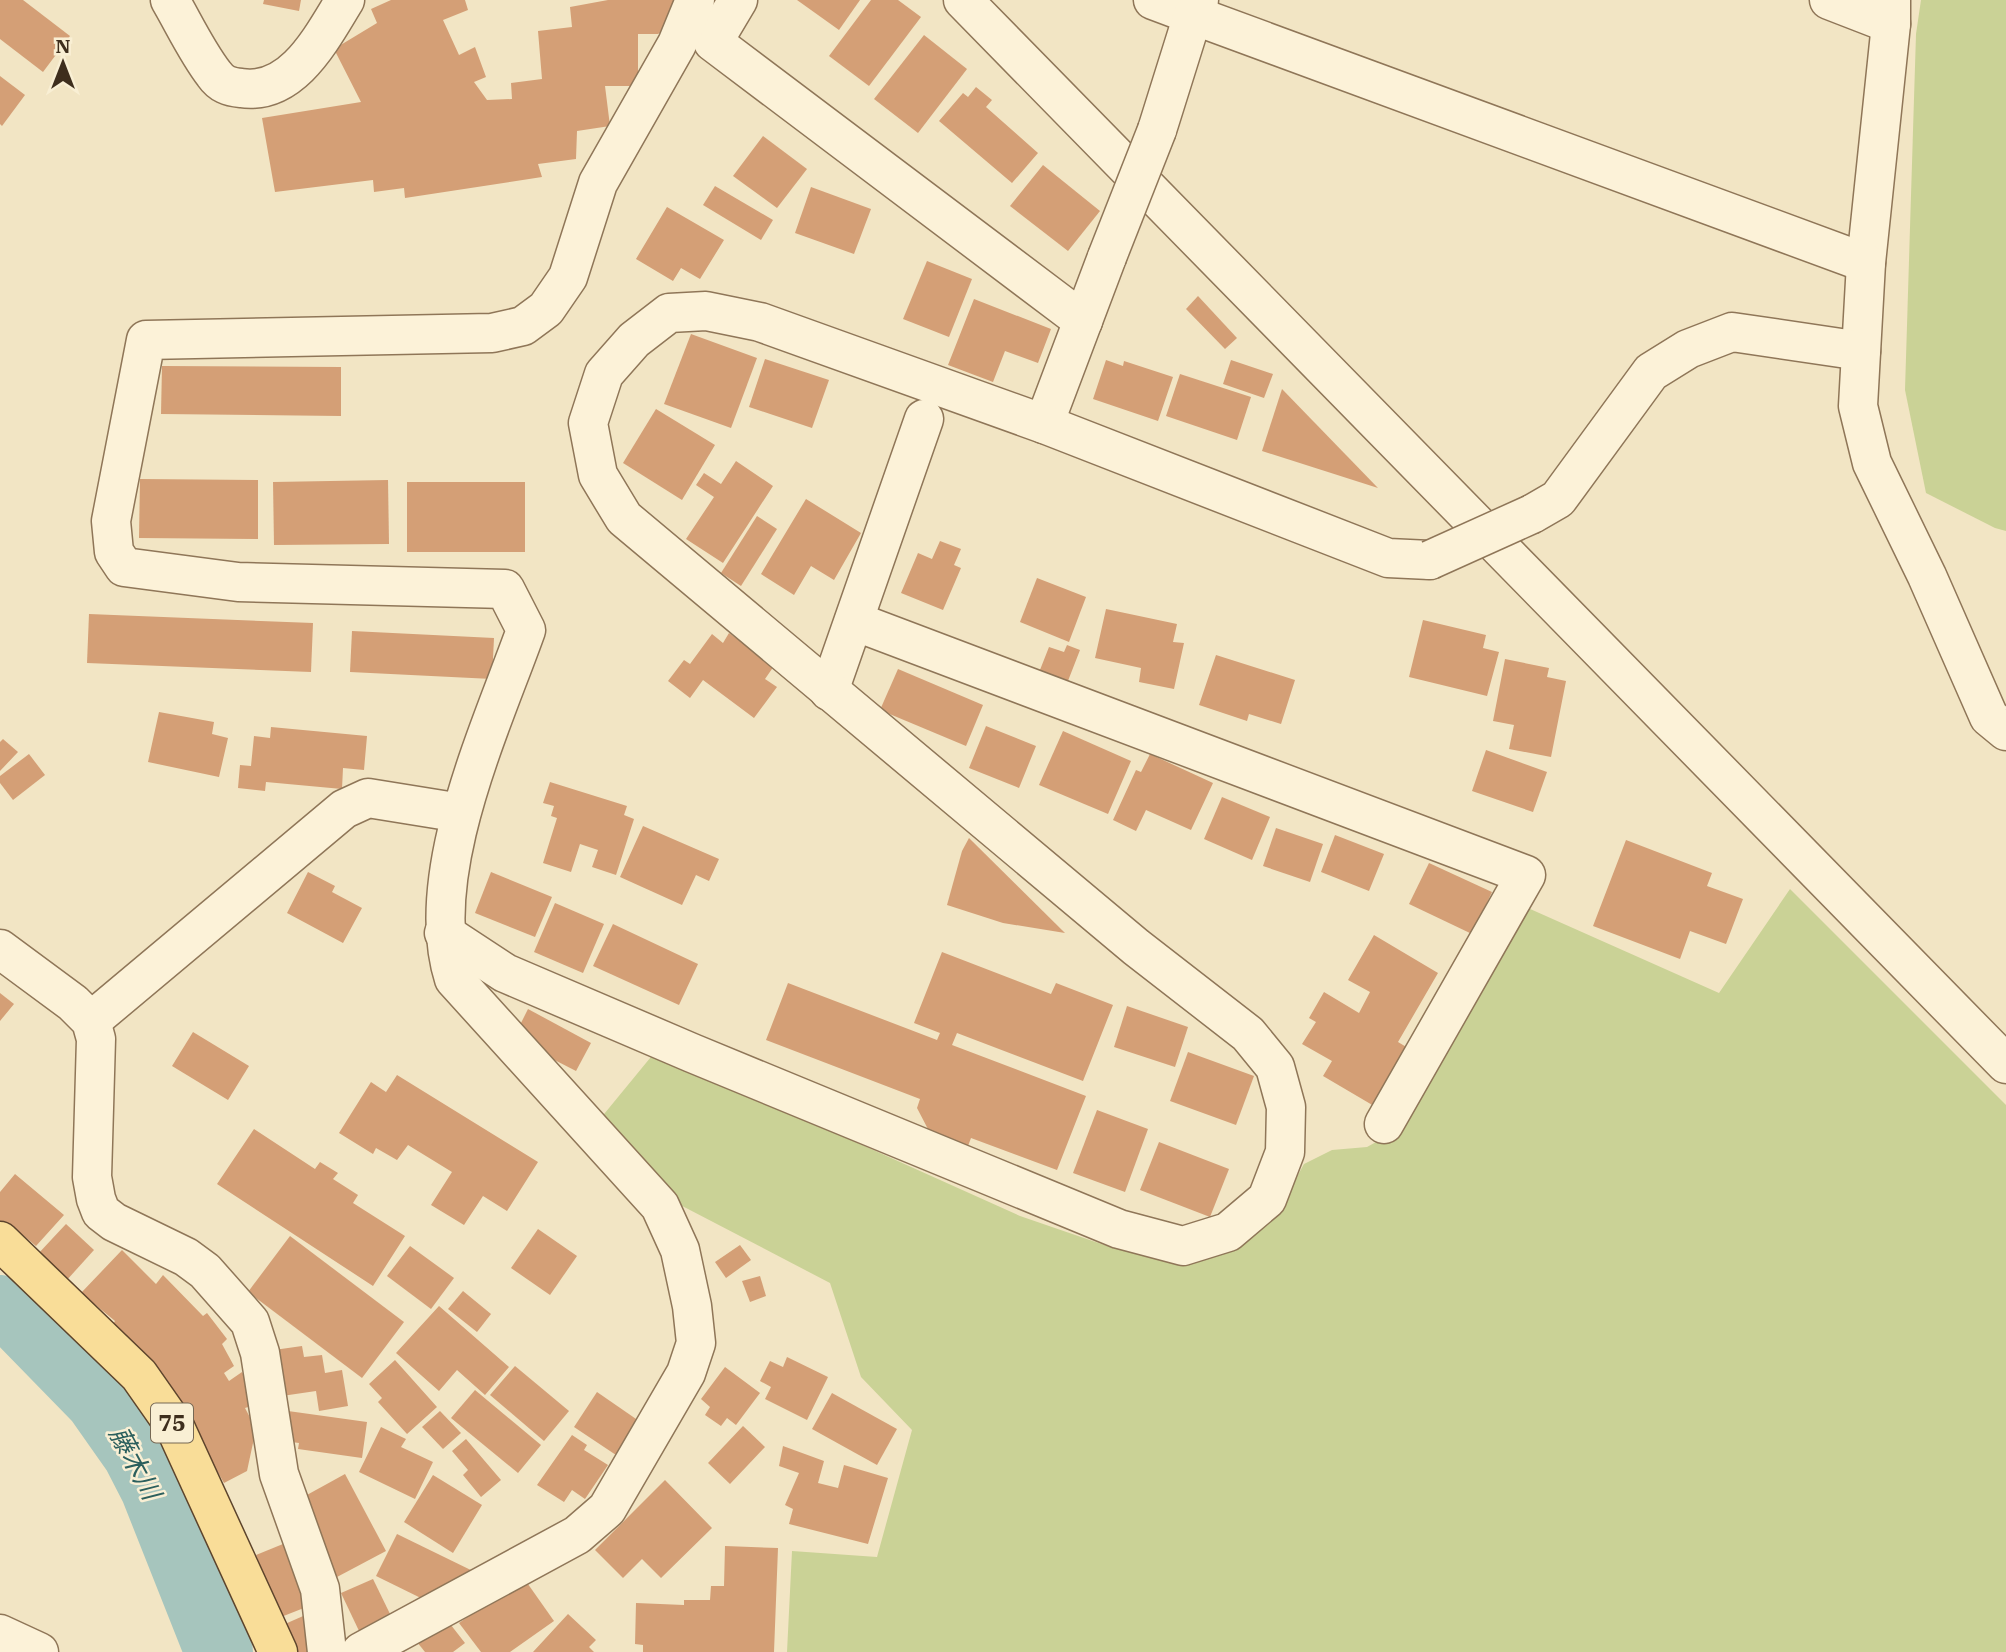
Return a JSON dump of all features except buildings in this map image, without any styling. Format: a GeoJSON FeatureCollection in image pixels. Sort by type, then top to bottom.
{"type":"FeatureCollection","features":[{"type":"Feature","properties":{"kind":"main road","name":"75"},"geometry":{"type":"LineString","coordinates":[[0,1241],[139,1375],[174,1425],[278,1652]]}},
{"type":"Feature","properties":{"kind":"street"},"geometry":{"type":"LineString","coordinates":[[170,0],[214,75],[227,86],[250,90],[276,83],[296,69],[315,47],[345,0]]}},
{"type":"Feature","properties":{"kind":"street"},"geometry":{"type":"LineString","coordinates":[[360,1652],[577,1535],[607,1509],[686,1373],[696,1343],[692,1306],[680,1250],[660,1206],[454,979],[447,956],[444,933],[450,869],[461,813],[526,630],[505,589],[238,582],[124,567],[114,552],[111,521],[146,340],[492,333],[523,326],[546,309],[568,277],[598,183],[677,44],[695,0]]}},
{"type":"Feature","properties":{"kind":"street"},"geometry":{"type":"LineString","coordinates":[[738,0],[713,43],[1083,321]]}},
{"type":"Feature","properties":{"kind":"street"},"geometry":{"type":"LineString","coordinates":[[963,0],[2006,1064]]}},
{"type":"Feature","properties":{"kind":"street"},"geometry":{"type":"LineString","coordinates":[[1153,0],[1196,8],[1866,263]]}},
{"type":"Feature","properties":{"kind":"street"},"geometry":{"type":"LineString","coordinates":[[1829,0],[1891,12],[1866,263],[1858,406],[1872,463],[1927,576],[1989,717],[2006,731]]}},
{"type":"Feature","properties":{"kind":"street"},"geometry":{"type":"LineString","coordinates":[[1044,424],[1157,130],[1196,8]]}},
{"type":"Feature","properties":{"kind":"street"},"geometry":{"type":"LineString","coordinates":[[444,933],[505,973],[1119,1229],[1183,1246],[1228,1233],[1267,1199],[1285,1152],[1286,1107],[1275,1067],[1248,1034],[1136,947],[624,518],[597,475],[588,423],[604,374],[634,340],[669,313],[706,310],[760,322],[1044,424],[1388,558],[1430,560],[1532,514],[1558,499],[1651,372],[1688,349],[1732,332],[1861,351]]}},
{"type":"Feature","properties":{"kind":"street"},"geometry":{"type":"LineString","coordinates":[[829,691],[924,419]]}},
{"type":"Feature","properties":{"kind":"street"},"geometry":{"type":"LineString","coordinates":[[854,621],[1526,875],[1384,1124]]}},
{"type":"Feature","properties":{"kind":"street"},"geometry":{"type":"LineString","coordinates":[[91,1021],[344,809],[368,798],[461,813]]}},
{"type":"Feature","properties":{"kind":"street"},"geometry":{"type":"LineString","coordinates":[[0,949],[73,1003],[91,1021],[96,1039],[92,1177],[101,1212],[114,1222],[187,1257],[205,1271],[250,1322],[260,1353],[279,1474],[320,1589],[327,1652]]}},
{"type":"Feature","properties":{"kind":"street"},"geometry":{"type":"LineString","coordinates":[[0,1634],[39,1652]]}},
{"type":"Feature","properties":{"kind":"green space"},"geometry":{"type":"Polygon","coordinates":[[[1921,0],[2006,0],[2006,531],[1926,493],[1905,390],[1916,34],[1921,0]]]}},
{"type":"Feature","properties":{"kind":"green space"},"geometry":{"type":"Polygon","coordinates":[[[1790,889],[2006,1105],[2006,1652],[787,1652],[792,1551],[877,1557],[912,1430],[861,1377],[830,1283],[663,1196],[600,1119],[655,1052],[1020,1216],[1113,1248],[1185,1262],[1278,1211],[1304,1164],[1332,1150],[1367,1147],[1398,1130],[1521,905],[1719,993],[1790,889]]]}},
{"type":"Feature","properties":{"kind":"waterway","name":"藤木川"},"geometry":{"type":"LineString","coordinates":[[0,1309],[19,1318],[98,1399],[136,1453],[154,1488],[219,1652]]}}]}
